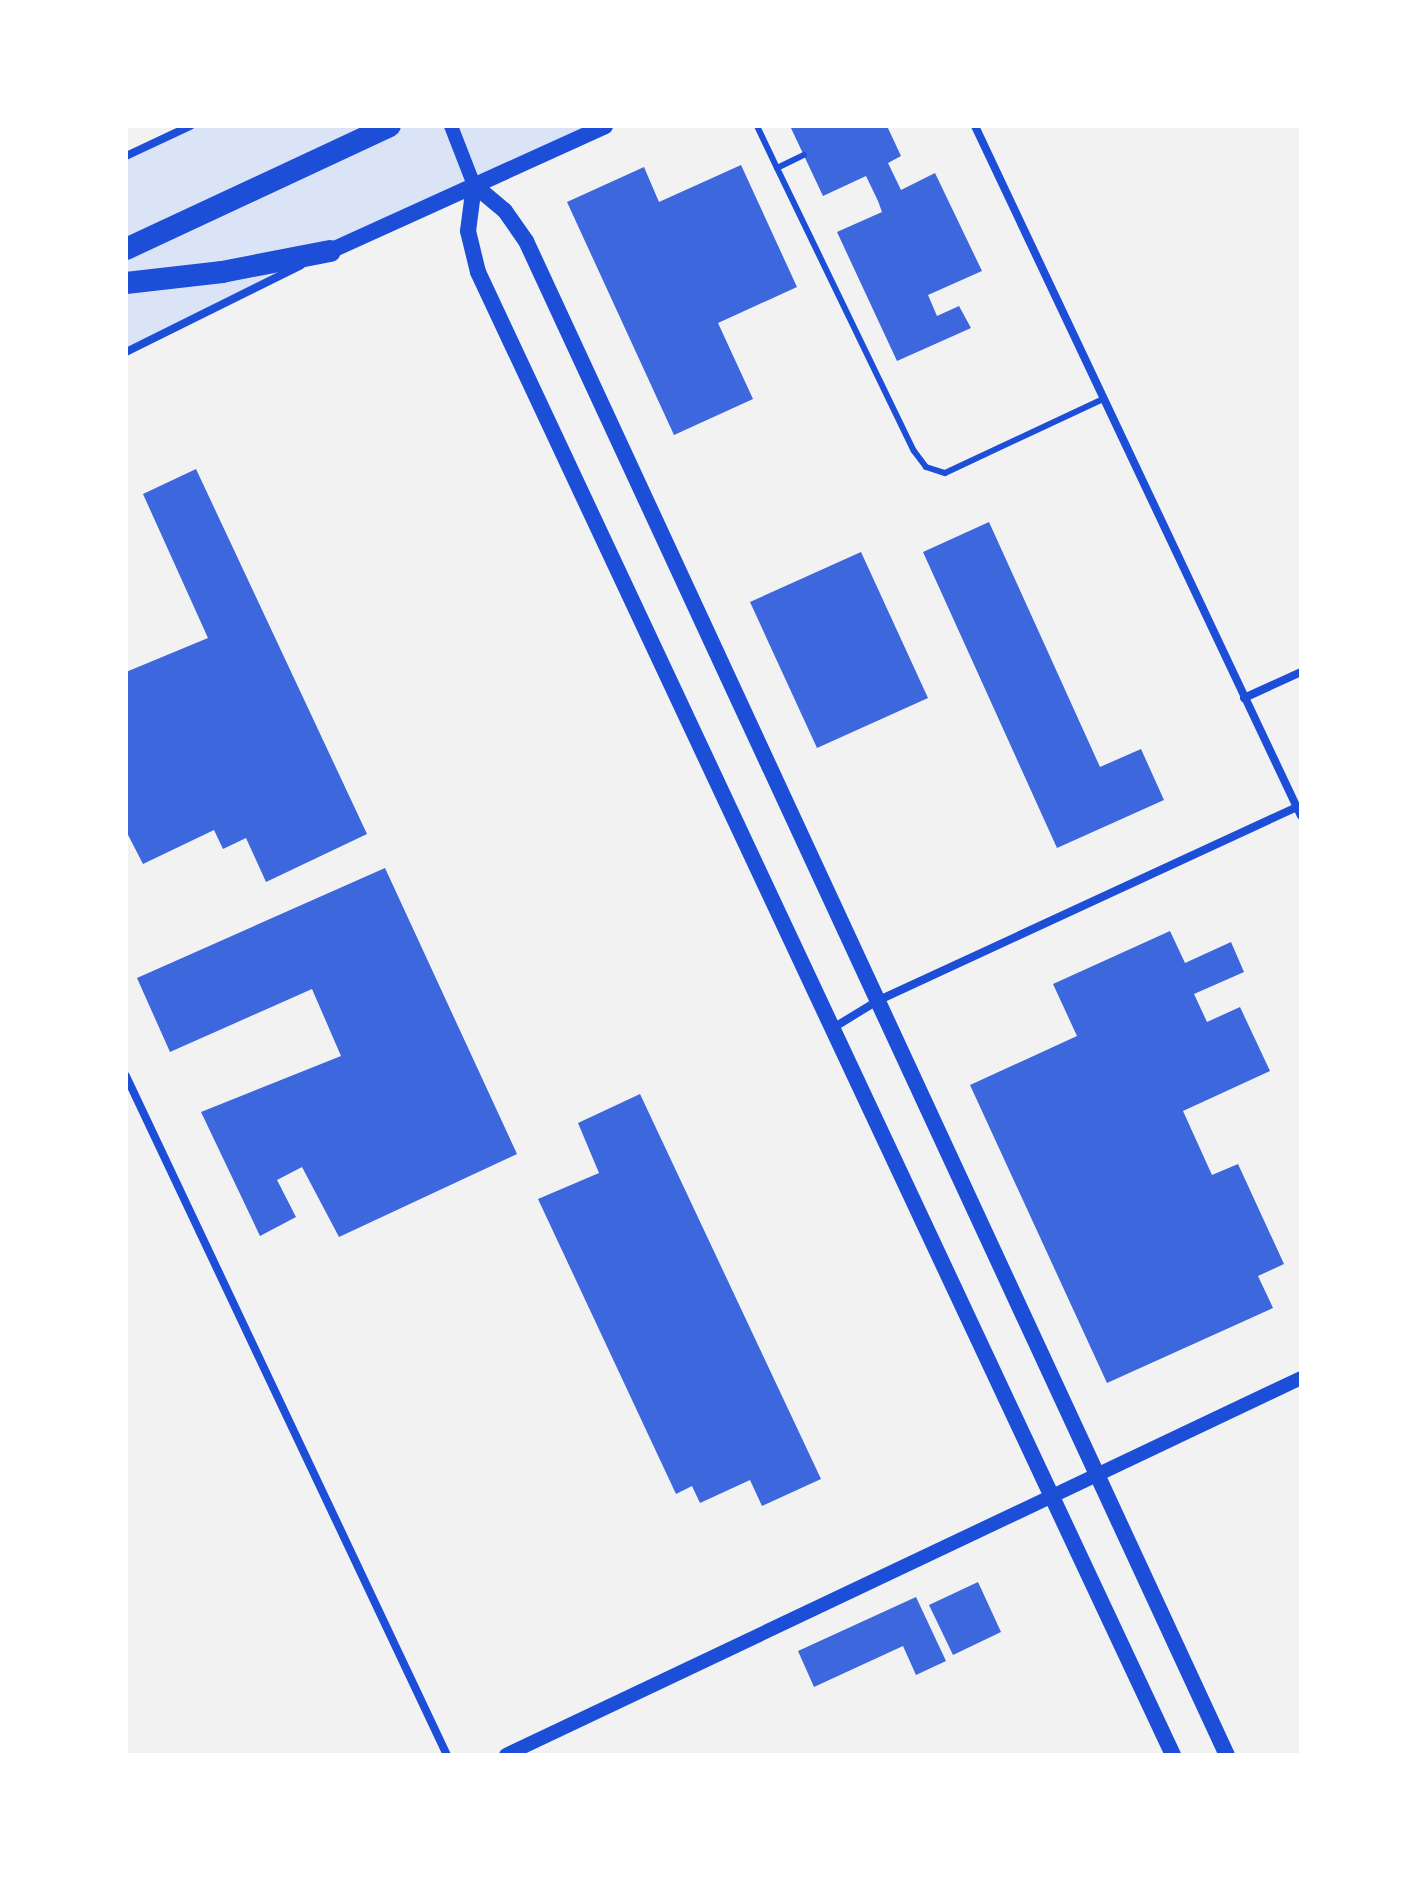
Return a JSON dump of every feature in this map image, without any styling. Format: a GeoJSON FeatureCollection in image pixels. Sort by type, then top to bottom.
{"type":"FeatureCollection","features":[{"type":"Feature","properties":{"kind":"highway"},"geometry":{"type":"LineString","coordinates":[[126,249],[390,126]]}},
{"type":"Feature","properties":{"kind":"highway"},"geometry":{"type":"LineString","coordinates":[[126,283],[222,272],[330,251]]}},
{"type":"Feature","properties":{"kind":"main road"},"geometry":{"type":"LineString","coordinates":[[330,251],[605,126]]}},
{"type":"Feature","properties":{"kind":"main road"},"geometry":{"type":"LineString","coordinates":[[474,185],[505,211],[526,241],[1095,1476],[1227,1755]]}},
{"type":"Feature","properties":{"kind":"main road"},"geometry":{"type":"LineString","coordinates":[[474,185],[468,231],[478,272],[1173,1755]]}},
{"type":"Feature","properties":{"kind":"street"},"geometry":{"type":"LineString","coordinates":[[126,156],[190,126]]}},
{"type":"Feature","properties":{"kind":"street"},"geometry":{"type":"LineString","coordinates":[[451,126],[474,185]]}},
{"type":"Feature","properties":{"kind":"street"},"geometry":{"type":"LineString","coordinates":[[833,1028],[877,1001],[1299,812],[975,126]]}},
{"type":"Feature","properties":{"kind":"street"},"geometry":{"type":"LineString","coordinates":[[126,352],[330,251]]}},
{"type":"Feature","properties":{"kind":"street"},"geometry":{"type":"LineString","coordinates":[[1244,698],[1301,672]]}},
{"type":"Feature","properties":{"kind":"street"},"geometry":{"type":"LineString","coordinates":[[126,1076],[447,1755]]}},
{"type":"Feature","properties":{"kind":"street"},"geometry":{"type":"LineString","coordinates":[[506,1755],[1301,1378]]}},
{"type":"Feature","properties":{"kind":"lane"},"geometry":{"type":"LineString","coordinates":[[757,126],[914,451],[926,467],[945,473],[1103,399]]}},
{"type":"Feature","properties":{"kind":"lane"},"geometry":{"type":"LineString","coordinates":[[777,168],[804,155]]}},
{"type":"Feature","properties":{"kind":"shaded area"},"geometry":{"type":"Polygon","coordinates":[[[190,126],[605,126],[126,352],[126,156],[190,126]]]}},
{"type":"Feature","properties":{"kind":"building"},"geometry":{"type":"Polygon","coordinates":[[[790,126],[887,126],[901,156],[888,163],[901,190],[935,173],[982,271],[928,295],[937,316],[959,306],[971,328],[897,361],[837,232],[882,212],[878,201],[866,176],[823,196],[790,126]]]}},
{"type":"Feature","properties":{"kind":"building"},"geometry":{"type":"Polygon","coordinates":[[[741,165],[797,287],[718,323],[753,399],[674,435],[567,202],[644,167],[659,202],[741,165]]]}},
{"type":"Feature","properties":{"kind":"building"},"geometry":{"type":"Polygon","coordinates":[[[196,469],[367,834],[266,882],[246,838],[223,849],[214,830],[143,864],[126,831],[126,672],[208,638],[143,494],[196,469]]]}},
{"type":"Feature","properties":{"kind":"building"},"geometry":{"type":"Polygon","coordinates":[[[989,522],[1100,767],[1141,749],[1164,800],[1057,848],[923,552],[989,522]]]}},
{"type":"Feature","properties":{"kind":"building"},"geometry":{"type":"Polygon","coordinates":[[[861,552],[928,698],[817,748],[750,602],[861,552]]]}},
{"type":"Feature","properties":{"kind":"building"},"geometry":{"type":"Polygon","coordinates":[[[385,868],[517,1154],[339,1237],[302,1167],[277,1180],[296,1217],[260,1236],[201,1112],[341,1056],[312,989],[170,1052],[137,978],[385,868]]]}},
{"type":"Feature","properties":{"kind":"building"},"geometry":{"type":"Polygon","coordinates":[[[1170,931],[1185,963],[1231,942],[1244,972],[1194,994],[1207,1022],[1240,1007],[1270,1071],[1183,1111],[1212,1175],[1238,1164],[1284,1264],[1258,1276],[1273,1308],[1107,1383],[970,1085],[1077,1036],[1053,984],[1170,931]]]}},
{"type":"Feature","properties":{"kind":"building"},"geometry":{"type":"Polygon","coordinates":[[[640,1094],[821,1479],[762,1506],[750,1480],[700,1503],[692,1486],[676,1494],[538,1199],[599,1173],[578,1123],[640,1094]]]}},
{"type":"Feature","properties":{"kind":"building"},"geometry":{"type":"Polygon","coordinates":[[[978,1582],[1001,1632],[953,1655],[929,1605],[978,1582]]]}},
{"type":"Feature","properties":{"kind":"building"},"geometry":{"type":"Polygon","coordinates":[[[916,1597],[946,1661],[916,1675],[903,1646],[814,1687],[798,1651],[916,1597]]]}}]}
